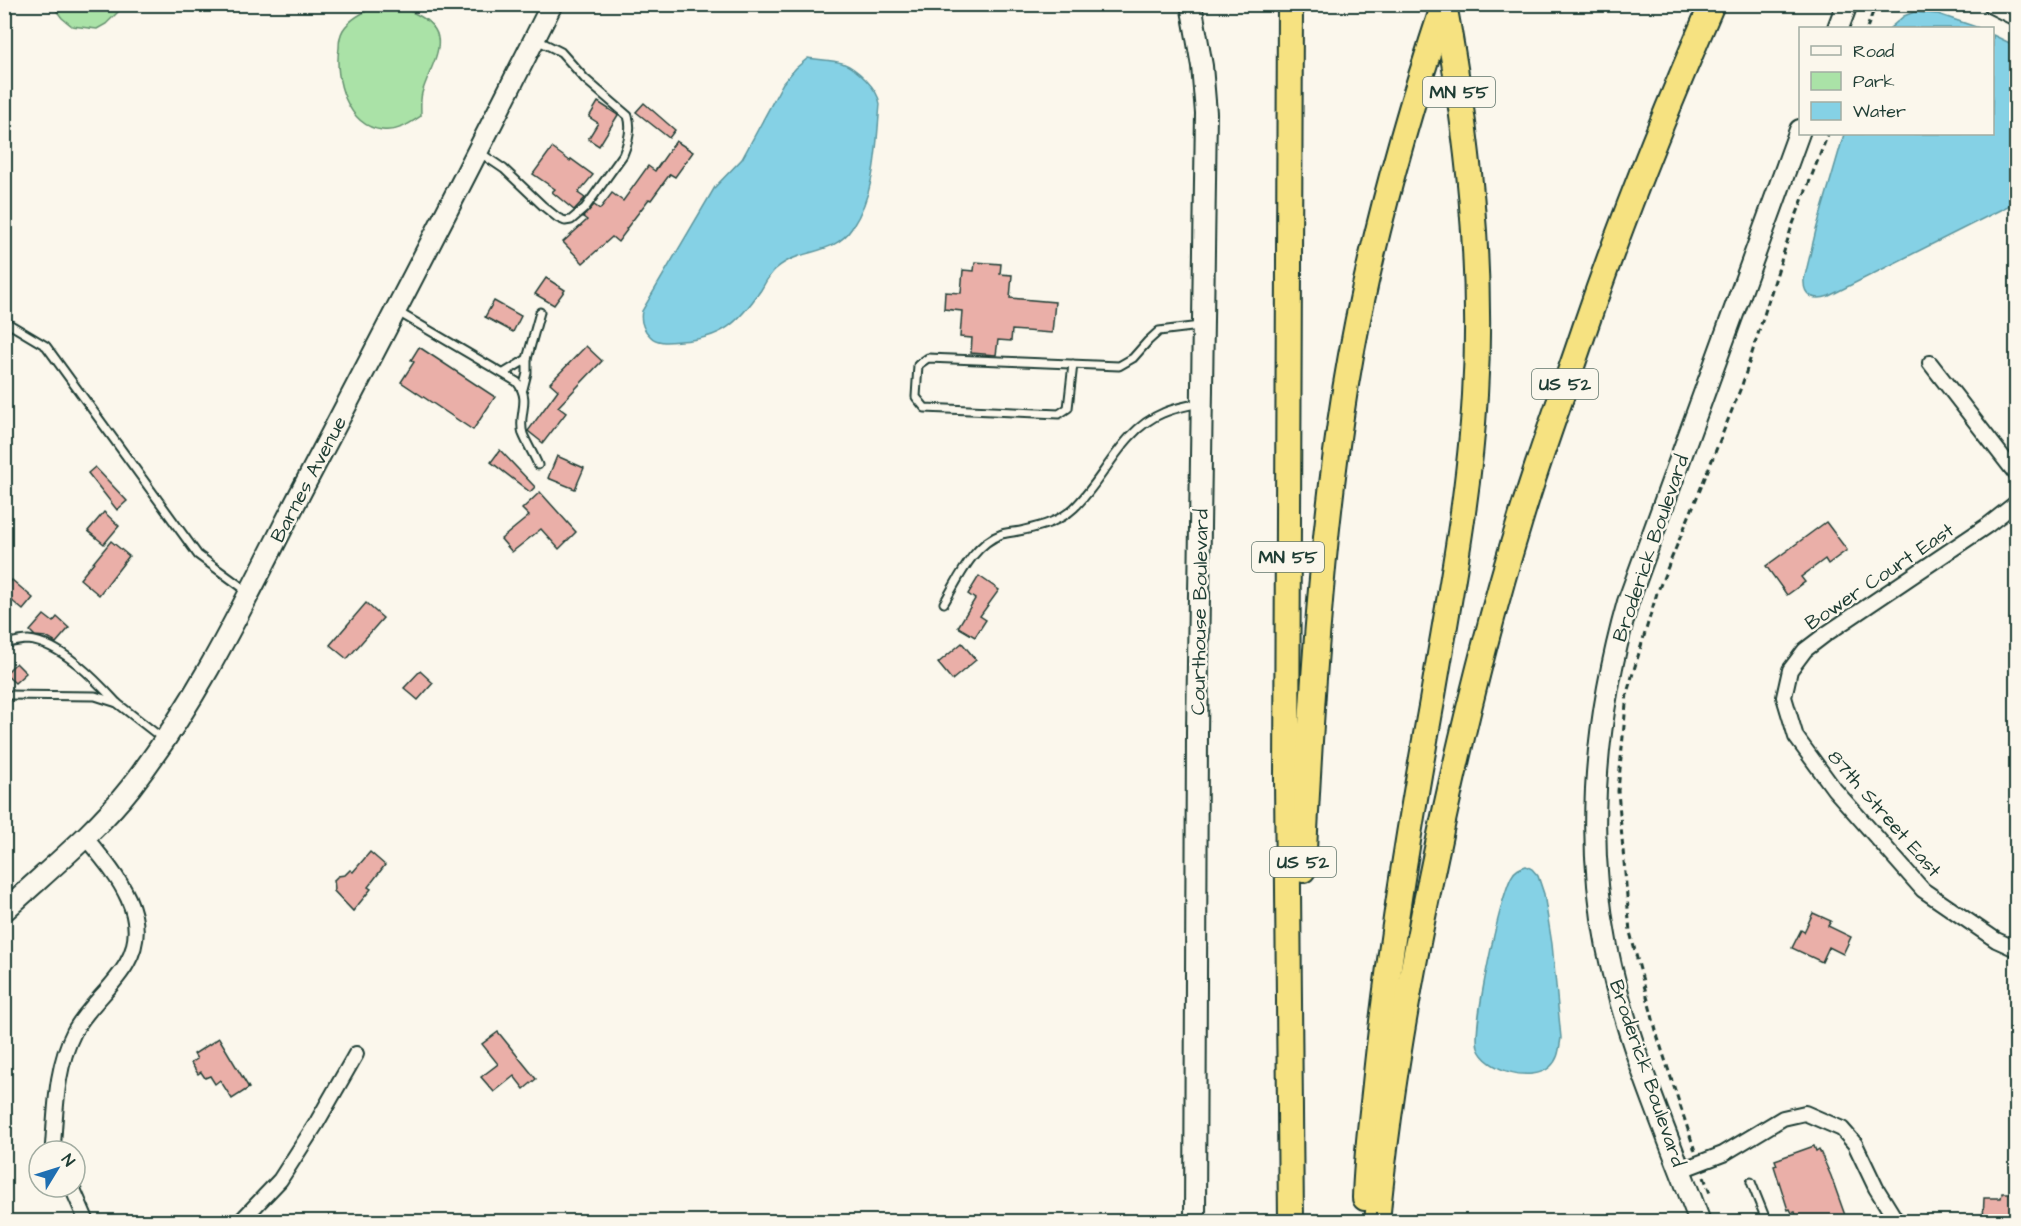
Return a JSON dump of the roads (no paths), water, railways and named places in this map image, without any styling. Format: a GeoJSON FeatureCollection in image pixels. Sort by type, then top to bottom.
{"type":"FeatureCollection","features":[{"type":"Feature","properties":{"kind":"highway","name":"MN 55"},"geometry":{"type":"LineString","coordinates":[[1290,4],[1287,779],[1291,1109]]}},
{"type":"Feature","properties":{"kind":"highway","name":"MN 55"},"geometry":{"type":"LineString","coordinates":[[1363,1221],[1383,1007],[1468,472],[1475,399],[1477,271],[1471,180],[1460,96],[1444,4]]}},
{"type":"Feature","properties":{"kind":"highway","name":"US 52"},"geometry":{"type":"LineString","coordinates":[[1291,1221],[1291,1109],[1317,616],[1337,446],[1359,317],[1394,165],[1444,4]]}},
{"type":"Feature","properties":{"kind":"highway","name":"US 52"},"geometry":{"type":"LineString","coordinates":[[1377,1221],[1397,1066],[1415,955],[1455,764],[1502,581],[1538,462],[1598,288],[1648,153],[1712,4]]}},
{"type":"Feature","properties":{"kind":"street","name":"Barnes Avenue"},"geometry":{"type":"LineString","coordinates":[[4,911],[85,837],[128,790],[165,740],[208,673],[478,152],[552,4]]}},
{"type":"Feature","properties":{"kind":"street","name":"Courthouse Boulevard"},"geometry":{"type":"LineString","coordinates":[[1191,4],[1202,66],[1206,113],[1197,733],[1195,1221]]}},
{"type":"Feature","properties":{"kind":"street"},"geometry":{"type":"LineString","coordinates":[[1838,27],[1846,4]]}},
{"type":"Feature","properties":{"kind":"street","name":"Broderick Boulevard"},"geometry":{"type":"LineString","coordinates":[[1700,1221],[1636,1051],[1608,948],[1595,844],[1600,732],[1608,681],[1628,602],[1799,133]]}},
{"type":"Feature","properties":{"kind":"street"},"geometry":{"type":"LineString","coordinates":[[1930,363],[2016,474]]}},
{"type":"Feature","properties":{"kind":"street","name":"Bower Court East"},"geometry":{"type":"LineString","coordinates":[[1784,697],[1790,670],[1805,650],[1988,525],[2016,503]]}},
{"type":"Feature","properties":{"kind":"street","name":"87th Street East"},"geometry":{"type":"LineString","coordinates":[[1784,697],[1796,736],[1834,789],[1923,890],[1996,940],[2016,949]]}},
{"type":"Feature","properties":{"kind":"street"},"geometry":{"type":"LineString","coordinates":[[53,1139],[59,1072],[65,1052],[75,1030],[127,963],[134,947],[136,927],[133,909],[126,891],[85,837]]}},
{"type":"Feature","properties":{"kind":"street"},"geometry":{"type":"LineString","coordinates":[[240,1221],[280,1180],[316,1124],[356,1054]]}},
{"type":"Feature","properties":{"kind":"street"},"geometry":{"type":"LineString","coordinates":[[1681,1170],[1722,1154],[1783,1118],[1805,1113],[1842,1129],[1855,1144],[1876,1188],[1898,1221]]}},
{"type":"Feature","properties":{"kind":"street"},"geometry":{"type":"LineString","coordinates":[[77,1199],[87,1221]]}},
{"type":"Feature","properties":{"kind":"lane"},"geometry":{"type":"LineString","coordinates":[[478,152],[504,169],[551,212],[565,221],[571,220],[585,208],[623,155],[631,123],[628,116],[585,79],[561,52],[535,39]]}},
{"type":"Feature","properties":{"kind":"lane"},"geometry":{"type":"LineString","coordinates":[[396,311],[504,373],[523,389]]}},
{"type":"Feature","properties":{"kind":"lane"},"geometry":{"type":"LineString","coordinates":[[538,465],[522,432],[525,401],[523,389],[527,373],[527,359],[540,312]]}},
{"type":"Feature","properties":{"kind":"lane"},"geometry":{"type":"LineString","coordinates":[[4,321],[46,346],[198,555],[250,592]]}},
{"type":"Feature","properties":{"kind":"lane"},"geometry":{"type":"LineString","coordinates":[[1073,364],[1068,408],[1059,414],[925,408],[916,397],[918,365],[928,358],[1073,364],[1119,366],[1133,358],[1159,331],[1202,326]]}},
{"type":"Feature","properties":{"kind":"lane"},"geometry":{"type":"LineString","coordinates":[[504,373],[527,359]]}},
{"type":"Feature","properties":{"kind":"lane"},"geometry":{"type":"LineString","coordinates":[[944,603],[972,557],[981,547],[1004,534],[1044,525],[1062,518],[1074,508],[1114,455],[1145,424],[1163,413],[1201,402]]}},
{"type":"Feature","properties":{"kind":"lane"},"geometry":{"type":"LineString","coordinates":[[4,644],[28,640],[50,647],[75,663],[117,703],[165,740]]}},
{"type":"Feature","properties":{"kind":"lane"},"geometry":{"type":"LineString","coordinates":[[4,695],[94,696],[117,703]]}},
{"type":"Feature","properties":{"kind":"lane"},"geometry":{"type":"LineString","coordinates":[[1751,1182],[1767,1221]]}},
{"type":"Feature","properties":{"kind":"water"},"geometry":{"type":"Polygon","coordinates":[[[1914,12],[1938,14],[1976,27],[1891,27],[1904,16],[1914,12]]]}},
{"type":"Feature","properties":{"kind":"water"},"geometry":{"type":"Polygon","coordinates":[[[1994,35],[2016,46],[2016,202],[1829,296],[1819,298],[1808,294],[1804,286],[1816,230],[1844,135],[1994,135],[1994,35]]]}},
{"type":"Feature","properties":{"kind":"water"},"geometry":{"type":"Polygon","coordinates":[[[808,58],[838,62],[854,69],[875,92],[880,104],[876,153],[870,184],[860,214],[845,237],[836,243],[796,257],[774,270],[745,312],[728,327],[718,333],[695,340],[664,342],[653,339],[643,324],[642,311],[715,187],[742,159],[783,83],[808,58]]]}},
{"type":"Feature","properties":{"kind":"water"},"geometry":{"type":"Polygon","coordinates":[[[1526,866],[1538,876],[1544,894],[1552,944],[1561,1038],[1553,1064],[1542,1072],[1532,1074],[1510,1072],[1490,1063],[1478,1048],[1477,1035],[1488,962],[1501,908],[1513,874],[1526,866]]]}}]}
